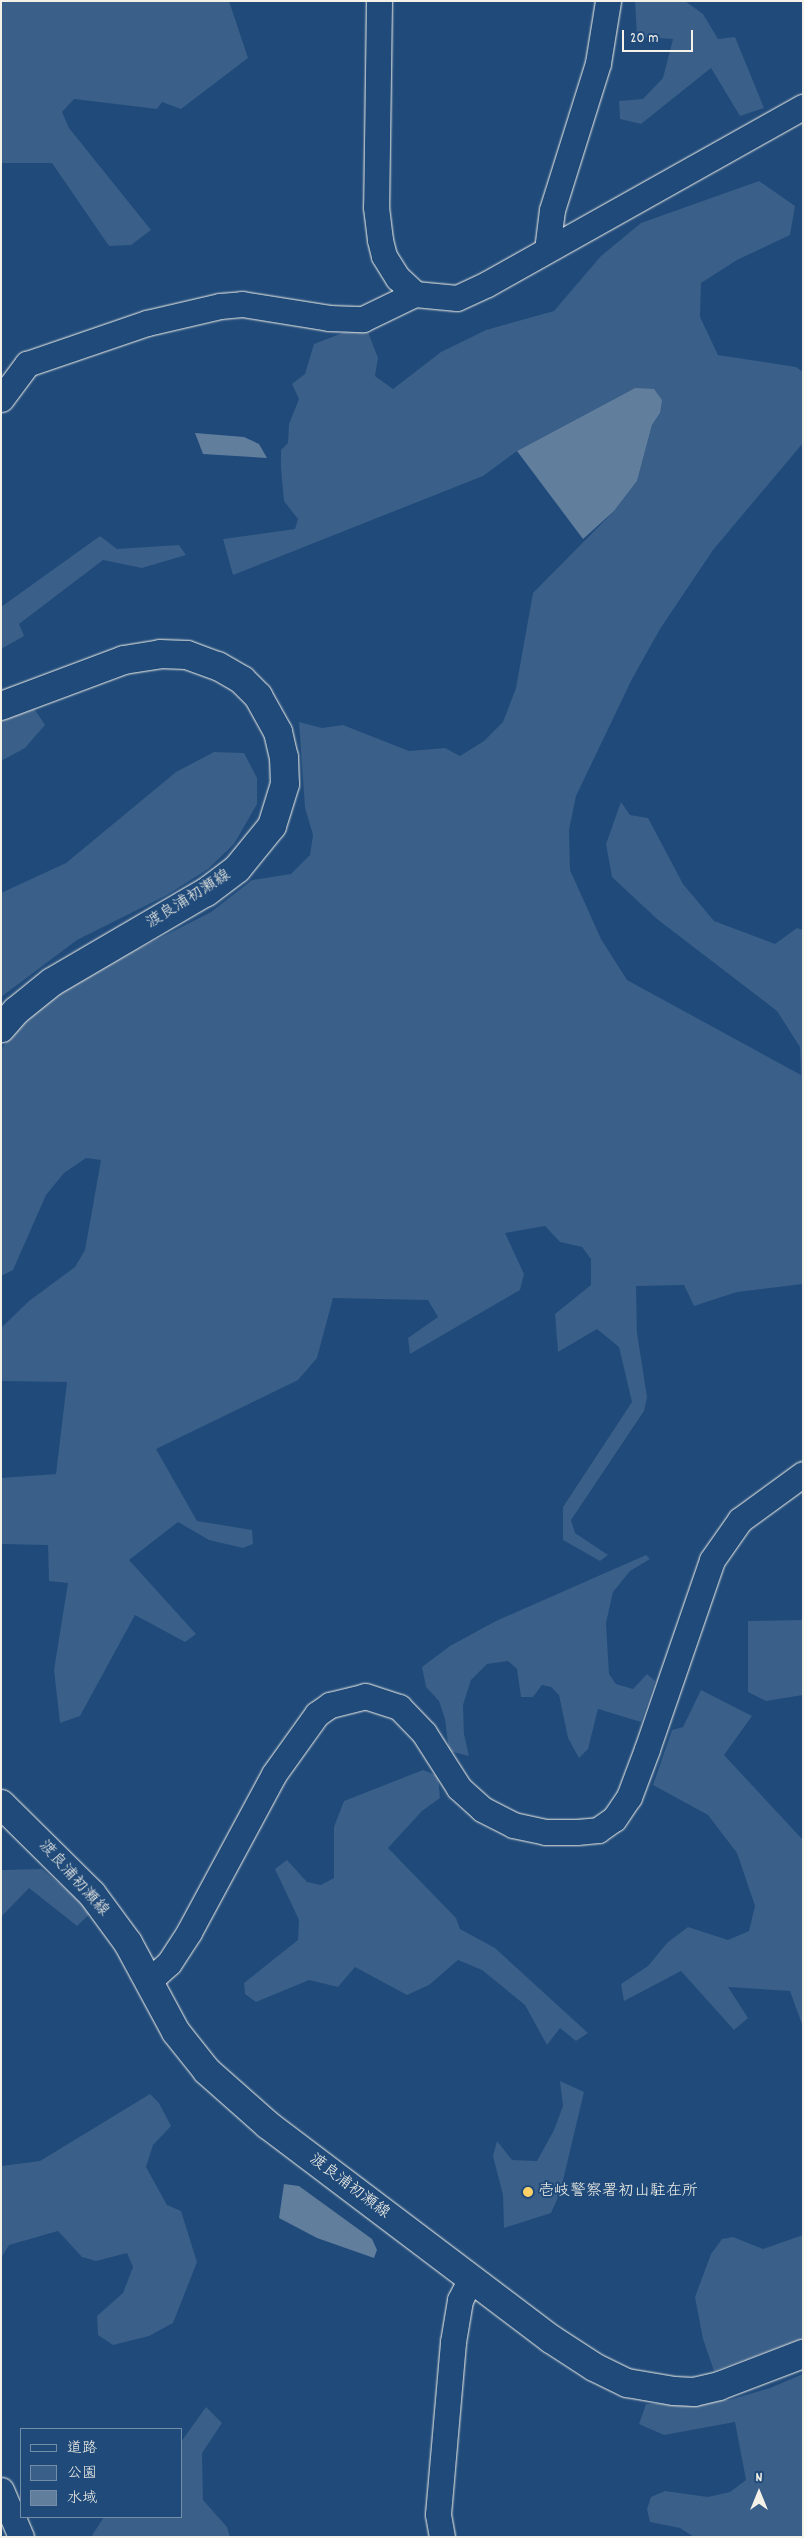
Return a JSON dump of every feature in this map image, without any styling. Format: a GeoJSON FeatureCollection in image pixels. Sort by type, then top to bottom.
{"type":"FeatureCollection","features":[{"type":"Feature","properties":{"kind":"main road","name":"渡良浦初瀬線"},"geometry":{"type":"LineString","coordinates":[[1,706],[124,660],[160,654],[187,655],[218,666],[242,680],[258,696],[278,732],[284,757],[285,784],[272,826],[238,870],[206,892],[52,982],[16,1011],[1,1028]]}},
{"type":"Feature","properties":{"kind":"main road","name":"渡良浦初瀬線"},"geometry":{"type":"LineString","coordinates":[[1,1804],[92,1894],[128,1943],[150,1980],[176,2032],[207,2071],[268,2126],[470,2280],[594,2368],[627,2383],[652,2389],[694,2392],[719,2386],[803,2354]]}},
{"type":"Feature","properties":{"kind":"street"},"geometry":{"type":"LineString","coordinates":[[379,1],[376,207],[379,232],[384,256],[398,278],[415,294]]}},
{"type":"Feature","properties":{"kind":"street"},"geometry":{"type":"LineString","coordinates":[[547,250],[552,210],[598,63],[608,1]]}},
{"type":"Feature","properties":{"kind":"street"},"geometry":{"type":"LineString","coordinates":[[1,399],[27,364],[56,351],[147,324],[220,306],[242,304],[329,318],[363,319],[415,294],[457,298],[803,107]]}},
{"type":"Feature","properties":{"kind":"street"},"geometry":{"type":"LineString","coordinates":[[150,1980],[169,1963],[189,1932],[274,1774],[317,1714],[330,1705],[365,1696],[399,1706],[424,1733],[459,1788],[482,1809],[514,1825],[545,1832],[577,1832],[598,1830],[614,1819],[628,1797],[644,1757],[712,1560],[740,1520],[803,1474]]}},
{"type":"Feature","properties":{"kind":"street"},"geometry":{"type":"LineString","coordinates":[[442,2537],[438,2514],[453,2342],[460,2300],[470,2280]]}},
{"type":"Feature","properties":{"kind":"street"},"geometry":{"type":"LineString","coordinates":[[1,2490],[21,2537]]}},
{"type":"Feature","properties":{"kind":"green space"},"geometry":{"type":"Polygon","coordinates":[[[1,1],[229,1],[248,58],[181,109],[162,102],[157,109],[74,99],[62,112],[69,128],[151,230],[131,245],[109,246],[52,163],[1,163],[1,1]]]}},
{"type":"Feature","properties":{"kind":"green space"},"geometry":{"type":"Polygon","coordinates":[[[635,1],[685,1],[703,14],[718,39],[735,37],[764,108],[740,116],[711,68],[641,124],[620,119],[619,101],[643,99],[663,78],[673,39],[637,37],[635,1]]]}},
{"type":"Feature","properties":{"kind":"green space"},"geometry":{"type":"Polygon","coordinates":[[[759,181],[795,206],[790,235],[737,260],[701,283],[700,317],[718,355],[796,367],[803,372],[803,443],[713,550],[660,629],[632,679],[576,796],[569,830],[570,870],[601,939],[627,980],[801,1075],[800,1047],[777,1011],[657,919],[612,877],[606,844],[621,802],[630,815],[648,818],[683,884],[714,921],[775,944],[797,928],[803,930],[803,1284],[737,1292],[694,1306],[684,1285],[636,1286],[637,1333],[647,1397],[644,1411],[571,1520],[575,1533],[608,1555],[600,1561],[563,1540],[563,1507],[632,1402],[619,1347],[597,1329],[558,1352],[555,1314],[591,1285],[591,1259],[582,1247],[560,1242],[545,1226],[505,1233],[524,1274],[520,1290],[410,1354],[408,1338],[438,1317],[428,1300],[333,1298],[317,1358],[298,1380],[156,1449],[197,1521],[252,1530],[253,1544],[243,1548],[209,1540],[178,1522],[129,1560],[196,1634],[185,1642],[135,1615],[80,1716],[60,1723],[54,1670],[68,1583],[49,1581],[48,1545],[1,1544],[1,1478],[56,1474],[67,1382],[1,1381],[1,1328],[29,1301],[75,1267],[85,1250],[101,1160],[86,1158],[64,1173],[46,1195],[13,1270],[1,1276],[1,1049],[27,1016],[77,980],[211,912],[252,880],[291,874],[310,855],[313,835],[305,808],[299,722],[322,728],[343,725],[409,751],[445,748],[460,756],[484,741],[503,722],[516,688],[533,593],[614,511],[637,481],[652,425],[660,413],[635,388],[517,451],[483,476],[233,575],[223,539],[295,529],[298,519],[284,501],[281,468],[281,450],[288,443],[289,424],[299,399],[292,384],[305,374],[314,344],[345,332],[368,332],[378,358],[375,376],[393,389],[441,352],[486,330],[554,311],[601,256],[641,223],[759,181]]]}},
{"type":"Feature","properties":{"kind":"green space"},"geometry":{"type":"Polygon","coordinates":[[[100,536],[117,549],[179,545],[186,555],[142,568],[103,560],[19,624],[24,636],[1,649],[1,607],[100,536]]]}},
{"type":"Feature","properties":{"kind":"green space"},"geometry":{"type":"Polygon","coordinates":[[[33,707],[45,725],[25,748],[1,761],[1,720],[33,707]]]}},
{"type":"Feature","properties":{"kind":"green space"},"geometry":{"type":"Polygon","coordinates":[[[214,752],[244,753],[257,778],[257,804],[234,844],[208,869],[167,895],[77,940],[1,997],[1,893],[66,863],[176,772],[214,752]]]}},
{"type":"Feature","properties":{"kind":"green space"},"geometry":{"type":"Polygon","coordinates":[[[646,1555],[650,1559],[630,1571],[613,1592],[606,1623],[609,1674],[616,1684],[633,1689],[647,1674],[655,1681],[641,1722],[598,1709],[588,1749],[579,1758],[568,1738],[559,1695],[551,1687],[542,1685],[533,1697],[521,1697],[517,1669],[508,1661],[487,1664],[471,1680],[463,1705],[464,1734],[469,1756],[449,1751],[445,1719],[439,1701],[426,1687],[422,1667],[450,1646],[496,1621],[646,1555]]]}},
{"type":"Feature","properties":{"kind":"green space"},"geometry":{"type":"Polygon","coordinates":[[[803,1620],[803,1695],[766,1701],[748,1692],[748,1621],[803,1620]]]}},
{"type":"Feature","properties":{"kind":"green space"},"geometry":{"type":"Polygon","coordinates":[[[701,1690],[752,1716],[724,1755],[803,1840],[803,2027],[790,1991],[728,1987],[748,2018],[734,2030],[681,1971],[624,2001],[621,1984],[648,1966],[667,1943],[688,1927],[728,1940],[749,1931],[755,1906],[737,1853],[708,1815],[653,1785],[672,1730],[683,1727],[701,1690]]]}},
{"type":"Feature","properties":{"kind":"green space"},"geometry":{"type":"Polygon","coordinates":[[[423,1770],[438,1776],[440,1798],[422,1811],[388,1848],[456,1918],[460,1929],[495,1948],[588,2033],[576,2041],[560,2028],[547,2045],[525,2005],[482,1970],[458,1960],[429,1985],[407,1995],[355,1967],[338,1987],[309,1980],[256,2002],[245,1994],[244,1983],[298,1940],[299,1920],[275,1869],[287,1860],[307,1882],[321,1885],[334,1878],[334,1827],[344,1801],[423,1770]]]}},
{"type":"Feature","properties":{"kind":"green space"},"geometry":{"type":"Polygon","coordinates":[[[42,1869],[92,1912],[77,1926],[29,1888],[1,1917],[1,1870],[42,1869]]]}},
{"type":"Feature","properties":{"kind":"green space"},"geometry":{"type":"Polygon","coordinates":[[[560,2081],[584,2092],[560,2193],[551,2213],[504,2228],[503,2195],[493,2156],[497,2141],[512,2160],[537,2161],[554,2130],[563,2106],[560,2081]]]}},
{"type":"Feature","properties":{"kind":"green space"},"geometry":{"type":"Polygon","coordinates":[[[150,2094],[159,2103],[171,2126],[153,2145],[146,2167],[167,2205],[181,2211],[197,2262],[173,2323],[149,2336],[113,2345],[98,2335],[97,2316],[123,2293],[133,2267],[127,2253],[96,2261],[82,2257],[58,2231],[9,2245],[1,2258],[1,2166],[40,2161],[150,2094]]]}},
{"type":"Feature","properties":{"kind":"green space"},"geometry":{"type":"Polygon","coordinates":[[[803,2235],[803,2338],[714,2371],[703,2339],[695,2297],[711,2254],[722,2239],[733,2237],[763,2249],[803,2235]]]}},
{"type":"Feature","properties":{"kind":"green space"},"geometry":{"type":"Polygon","coordinates":[[[803,2374],[803,2537],[694,2537],[680,2528],[650,2522],[647,2509],[651,2497],[665,2491],[708,2497],[730,2492],[746,2480],[735,2422],[664,2435],[639,2424],[646,2404],[729,2400],[770,2388],[803,2374]]]}},
{"type":"Feature","properties":{"kind":"green space"},"geometry":{"type":"Polygon","coordinates":[[[206,2407],[222,2423],[202,2453],[203,2500],[227,2527],[230,2537],[91,2537],[103,2518],[182,2518],[182,2441],[206,2407]]]}},
{"type":"Feature","properties":{"kind":"water"},"geometry":{"type":"Polygon","coordinates":[[[635,388],[654,389],[662,400],[660,413],[652,425],[637,481],[614,511],[583,539],[517,451],[635,388]]]}},
{"type":"Feature","properties":{"kind":"water"},"geometry":{"type":"Polygon","coordinates":[[[195,433],[244,437],[259,444],[267,458],[203,454],[195,433]]]}},
{"type":"Feature","properties":{"kind":"water"},"geometry":{"type":"Polygon","coordinates":[[[284,2184],[299,2186],[372,2239],[377,2250],[374,2258],[317,2238],[279,2218],[284,2184]]]}},
{"type":"Feature","properties":{"kind":"place","name":"壱岐警察署初山駐在所"},"geometry":{"type":"Point","coordinates":[528,2192]}}]}
